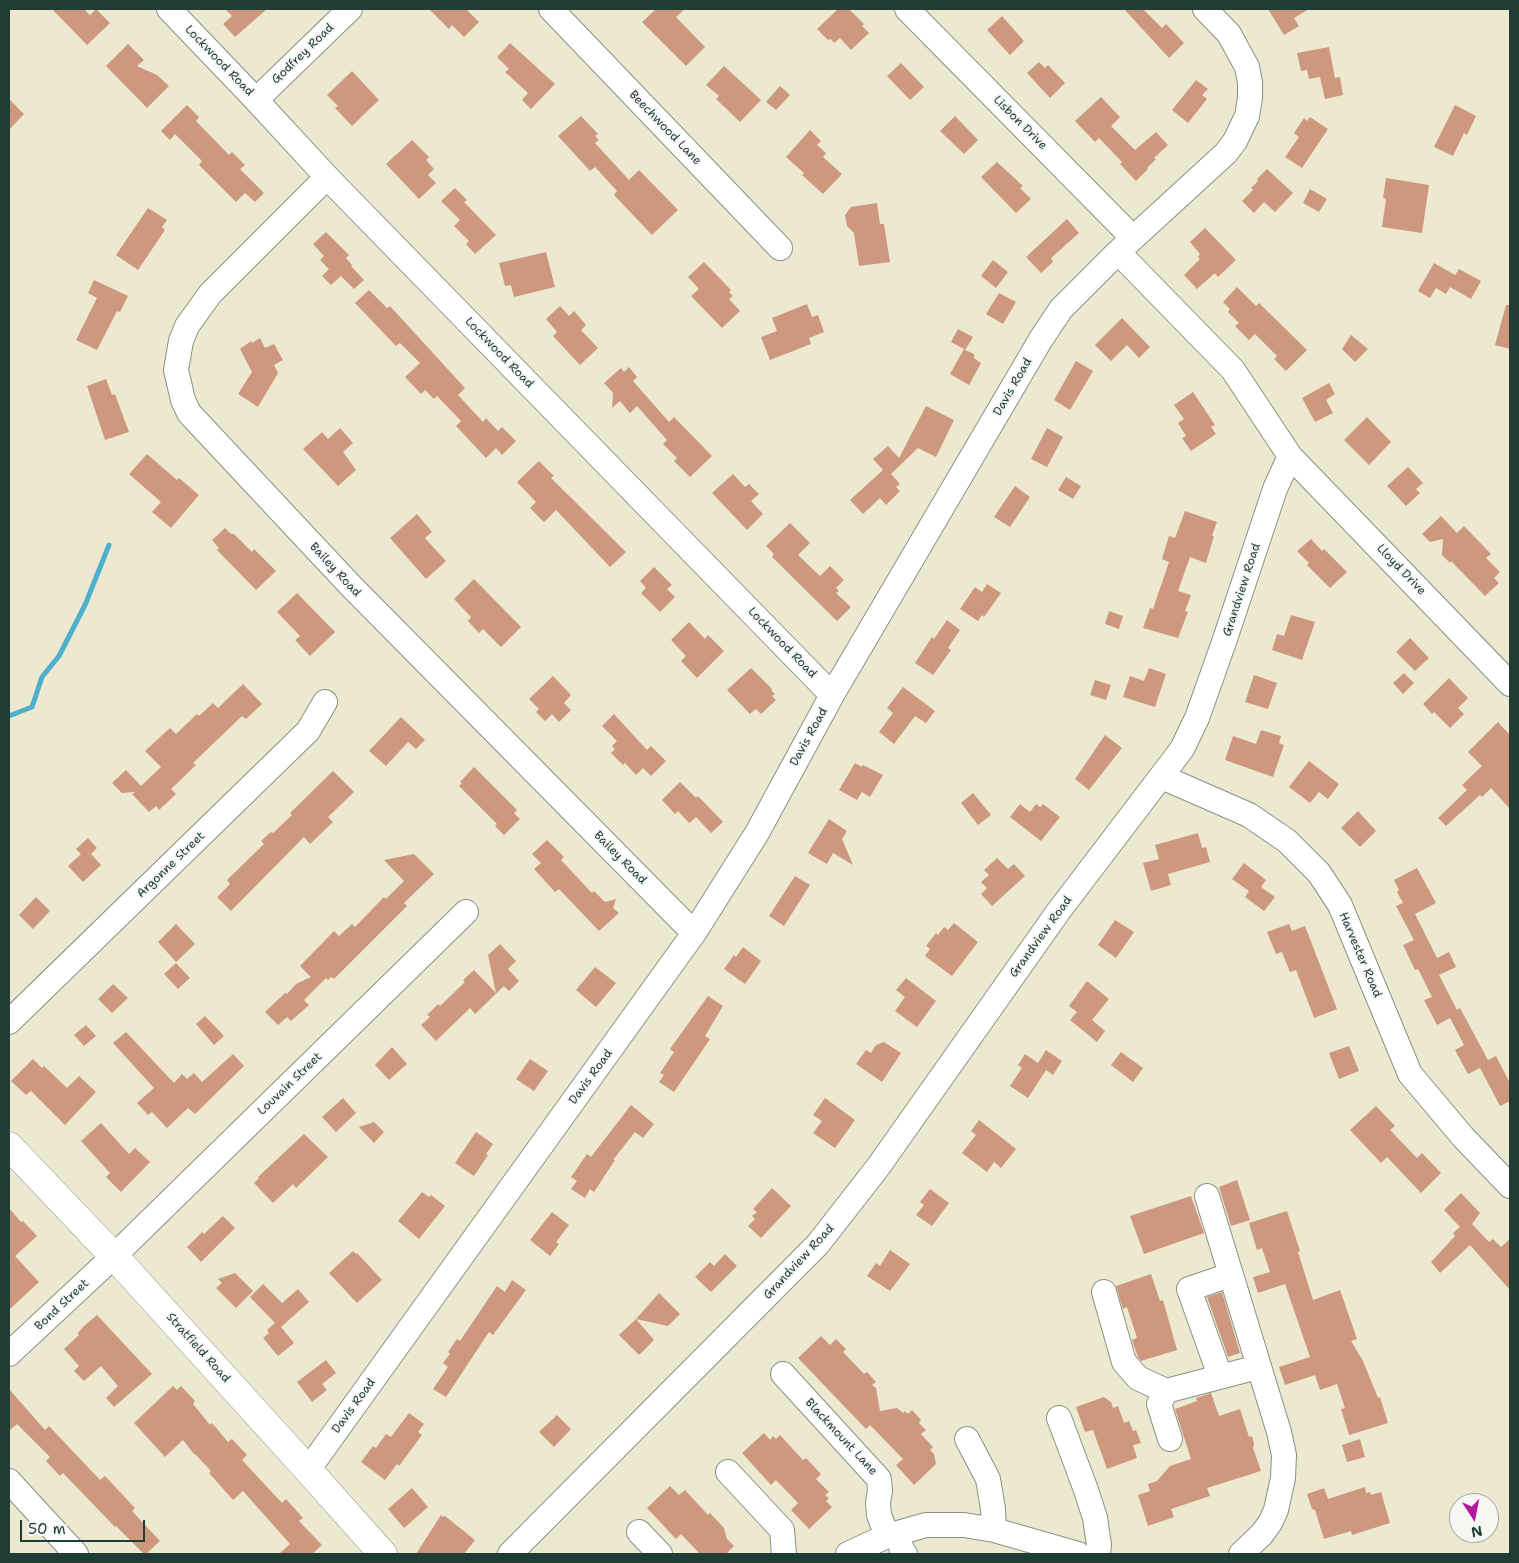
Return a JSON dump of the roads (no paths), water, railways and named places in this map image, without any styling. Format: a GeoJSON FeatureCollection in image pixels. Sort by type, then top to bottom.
{"type":"FeatureCollection","features":[{"type":"Feature","properties":{"kind":"main road","name":"Stratfield Road"},"geometry":{"type":"LineString","coordinates":[[9,1146],[114,1256],[382,1554]]}},
{"type":"Feature","properties":{"kind":"street","name":"Lockwood Road"},"geometry":{"type":"LineString","coordinates":[[169,9],[327,177],[832,695]]}},
{"type":"Feature","properties":{"kind":"street","name":"Godfrey Road"},"geometry":{"type":"LineString","coordinates":[[256,100],[350,9]]}},
{"type":"Feature","properties":{"kind":"street","name":"Beechwood Lane"},"geometry":{"type":"LineString","coordinates":[[551,9],[780,248]]}},
{"type":"Feature","properties":{"kind":"street","name":"Lisbon Drive"},"geometry":{"type":"LineString","coordinates":[[907,9],[1125,245]]}},
{"type":"Feature","properties":{"kind":"street","name":"Davis Road"},"geometry":{"type":"LineString","coordinates":[[308,1470],[694,932],[757,833],[832,695],[1041,339],[1061,309],[1125,245],[1226,153],[1239,135],[1247,116],[1250,98],[1250,82],[1247,68],[1229,34],[1205,9]]}},
{"type":"Feature","properties":{"kind":"street","name":"Bailey Road"},"geometry":{"type":"LineString","coordinates":[[327,177],[210,294],[195,314],[181,341],[177,355],[176,370],[183,400],[189,412],[350,586],[694,932]]}},
{"type":"Feature","properties":{"kind":"street"},"geometry":{"type":"LineString","coordinates":[[1125,245],[1233,370],[1290,456]]}},
{"type":"Feature","properties":{"kind":"street","name":"Lloyd Drive"},"geometry":{"type":"LineString","coordinates":[[1290,456],[1510,684]]}},
{"type":"Feature","properties":{"kind":"street","name":"Grandview Road"},"geometry":{"type":"LineString","coordinates":[[510,1554],[818,1244],[878,1168],[1058,912],[1182,749],[1197,718],[1275,489],[1290,456]]}},
{"type":"Feature","properties":{"kind":"street","name":"Argonne Street"},"geometry":{"type":"LineString","coordinates":[[9,1022],[308,731],[325,702]]}},
{"type":"Feature","properties":{"kind":"street","name":"Harvester Road"},"geometry":{"type":"LineString","coordinates":[[1162,777],[1249,815],[1287,841],[1319,872],[1340,906],[1410,1074],[1463,1137],[1510,1186]]}},
{"type":"Feature","properties":{"kind":"street","name":"Louvain Street"},"geometry":{"type":"LineString","coordinates":[[114,1256],[466,912]]}},
{"type":"Feature","properties":{"kind":"street"},"geometry":{"type":"LineString","coordinates":[[1207,1196],[1279,1432],[1284,1455],[1283,1478],[1276,1510],[1262,1534],[1241,1554]]}},
{"type":"Feature","properties":{"kind":"street","name":"Bond Street"},"geometry":{"type":"LineString","coordinates":[[9,1354],[114,1256]]}},
{"type":"Feature","properties":{"kind":"street"},"geometry":{"type":"LineString","coordinates":[[1220,1376],[1189,1289],[1230,1275]]}},
{"type":"Feature","properties":{"kind":"street"},"geometry":{"type":"LineString","coordinates":[[1104,1292],[1124,1362],[1138,1378],[1166,1391],[1258,1366]]}},
{"type":"Feature","properties":{"kind":"street","name":"Blackmount Lane"},"geometry":{"type":"LineString","coordinates":[[783,1374],[879,1479],[879,1515],[896,1541]]}},
{"type":"Feature","properties":{"kind":"street"},"geometry":{"type":"LineString","coordinates":[[1166,1391],[1159,1404],[1170,1439]]}},
{"type":"Feature","properties":{"kind":"street"},"geometry":{"type":"LineString","coordinates":[[1059,1418],[1095,1518],[1099,1545],[1098,1554]]}},
{"type":"Feature","properties":{"kind":"street"},"geometry":{"type":"LineString","coordinates":[[967,1439],[988,1479],[994,1530]]}},
{"type":"Feature","properties":{"kind":"street"},"geometry":{"type":"LineString","coordinates":[[728,1472],[782,1530],[784,1554]]}},
{"type":"Feature","properties":{"kind":"street"},"geometry":{"type":"LineString","coordinates":[[9,1481],[76,1554]]}},
{"type":"Feature","properties":{"kind":"street"},"geometry":{"type":"LineString","coordinates":[[848,1554],[896,1541],[926,1525],[964,1525],[994,1530],[1078,1554]]}},
{"type":"Feature","properties":{"kind":"street"},"geometry":{"type":"LineString","coordinates":[[639,1532],[660,1554]]}},
{"type":"Feature","properties":{"kind":"waterway"},"geometry":{"type":"LineString","coordinates":[[9,716],[32,707],[42,677],[59,656],[85,605],[109,545]]}}]}
